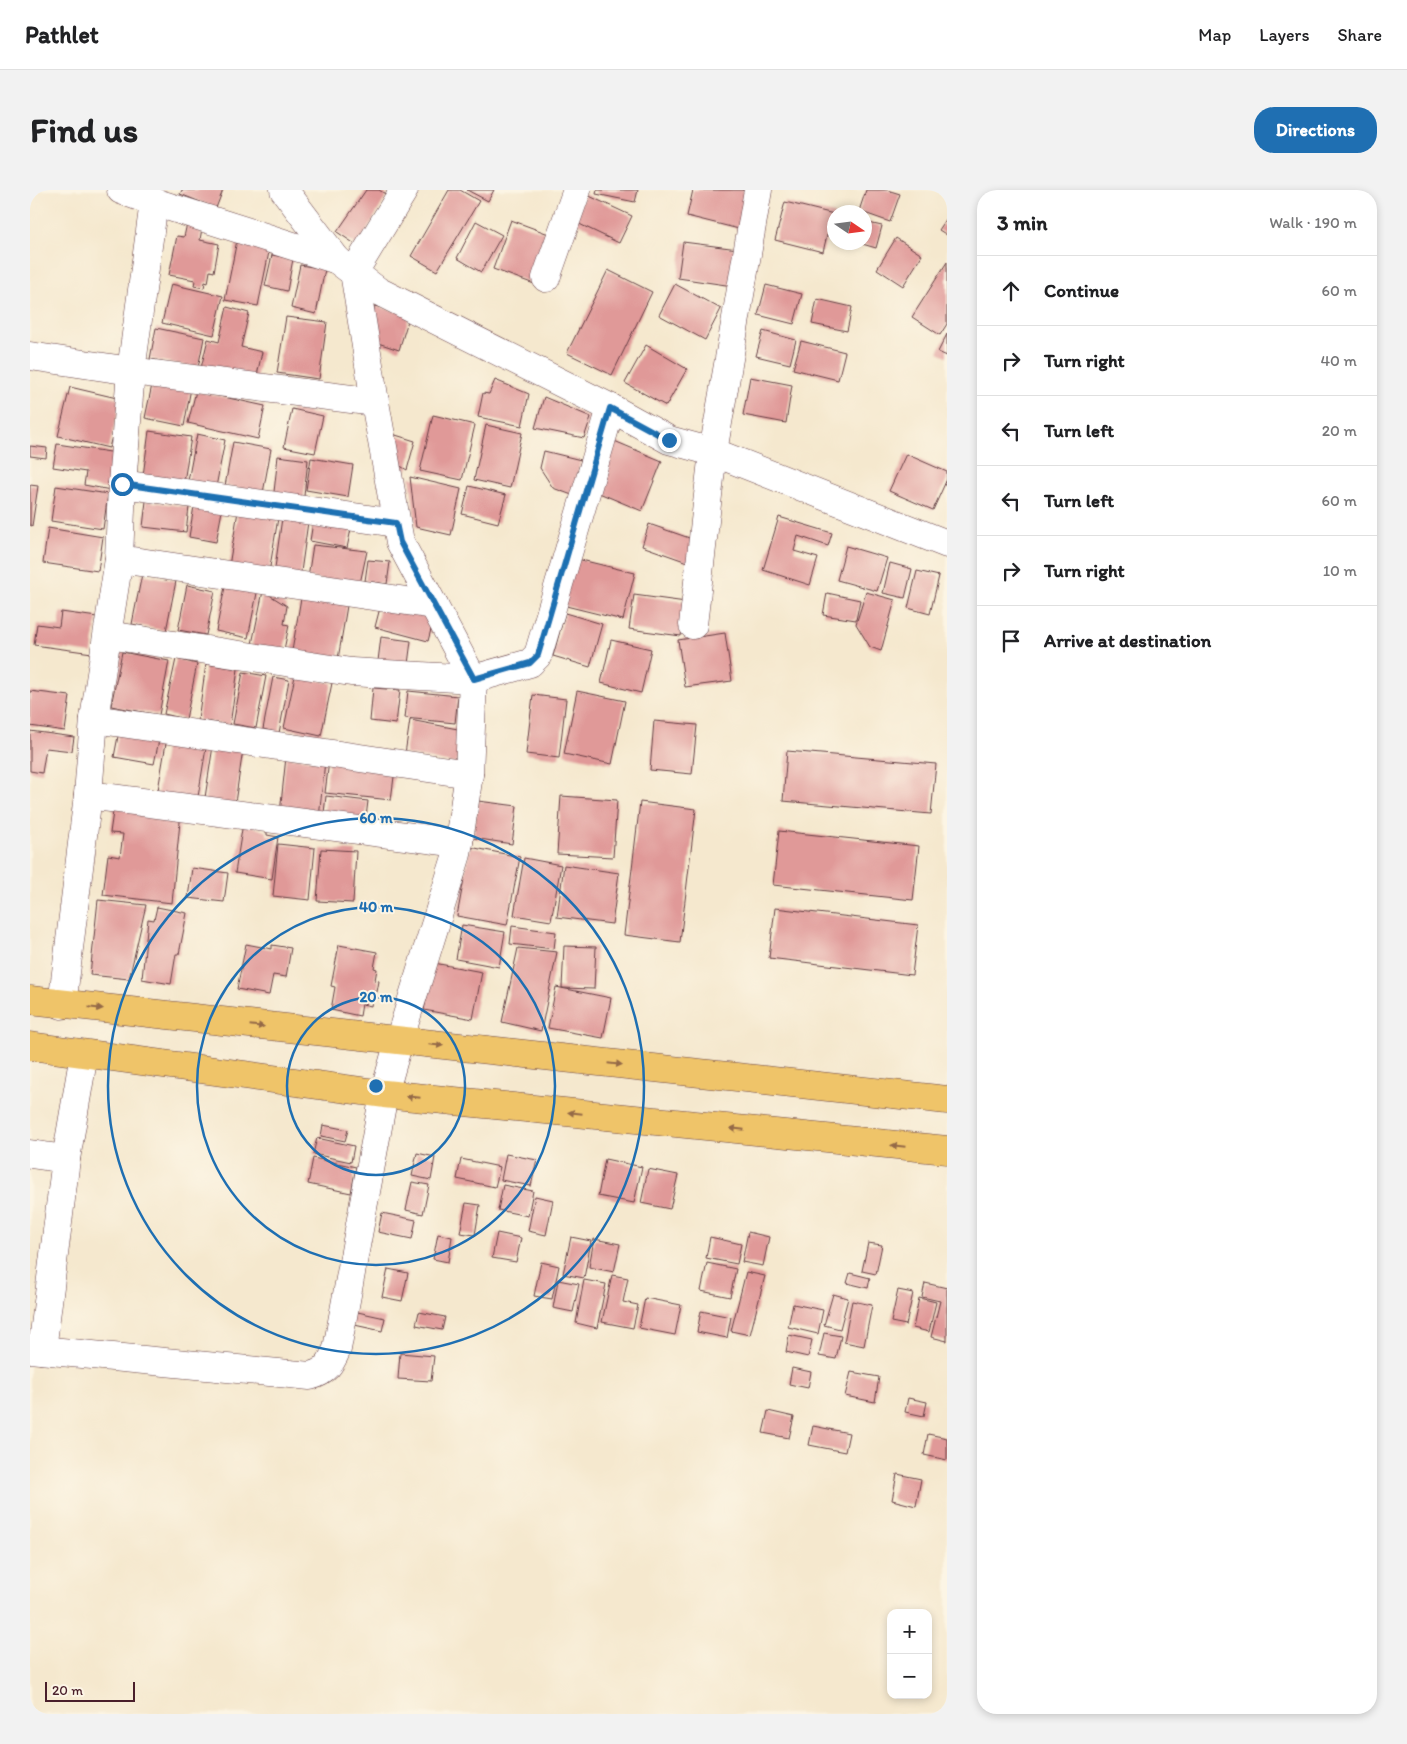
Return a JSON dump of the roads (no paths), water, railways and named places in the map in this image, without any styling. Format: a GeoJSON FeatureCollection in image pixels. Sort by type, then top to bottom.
{"type":"FeatureCollection","features":[{"type":"Feature","properties":{"kind":"main road"},"geometry":{"type":"LineString","coordinates":[[30,1000],[947,1100]]}},
{"type":"Feature","properties":{"kind":"main road"},"geometry":{"type":"LineString","coordinates":[[30,1046],[384,1094],[947,1150]]}},
{"type":"Feature","properties":{"kind":"street"},"geometry":{"type":"LineString","coordinates":[[121,190],[345,266]]}},
{"type":"Feature","properties":{"kind":"street"},"geometry":{"type":"LineString","coordinates":[[284,190],[345,266],[378,291],[610,408],[669,440],[713,452],[947,544]]}},
{"type":"Feature","properties":{"kind":"street"},"geometry":{"type":"LineString","coordinates":[[345,266],[404,190]]}},
{"type":"Feature","properties":{"kind":"street"},"geometry":{"type":"LineString","coordinates":[[546,278],[577,190]]}},
{"type":"Feature","properties":{"kind":"street"},"geometry":{"type":"LineString","coordinates":[[693,624],[713,452],[758,190]]}},
{"type":"Feature","properties":{"kind":"street"},"geometry":{"type":"LineString","coordinates":[[62,1004],[88,795],[94,719],[119,559],[122,484],[131,371],[154,202]]}},
{"type":"Feature","properties":{"kind":"street"},"geometry":{"type":"LineString","coordinates":[[84,1054],[36,1349],[310,1376],[321,1373],[330,1364],[337,1349],[384,1094],[458,854],[469,774],[474,679],[400,542],[375,402],[345,266]]}},
{"type":"Feature","properties":{"kind":"street"},"geometry":{"type":"LineString","coordinates":[[30,356],[131,371],[375,402]]}},
{"type":"Feature","properties":{"kind":"street"},"geometry":{"type":"LineString","coordinates":[[108,635],[352,672],[474,679],[530,663],[538,655],[610,408]]}},
{"type":"Feature","properties":{"kind":"street"},"geometry":{"type":"LineString","coordinates":[[122,484],[396,523]]}},
{"type":"Feature","properties":{"kind":"street"},"geometry":{"type":"LineString","coordinates":[[119,559],[434,605]]}},
{"type":"Feature","properties":{"kind":"street"},"geometry":{"type":"LineString","coordinates":[[94,719],[469,774]]}},
{"type":"Feature","properties":{"kind":"street"},"geometry":{"type":"LineString","coordinates":[[88,795],[459,843]]}},
{"type":"Feature","properties":{"kind":"street"},"geometry":{"type":"LineString","coordinates":[[30,1154],[66,1159]]}}]}
